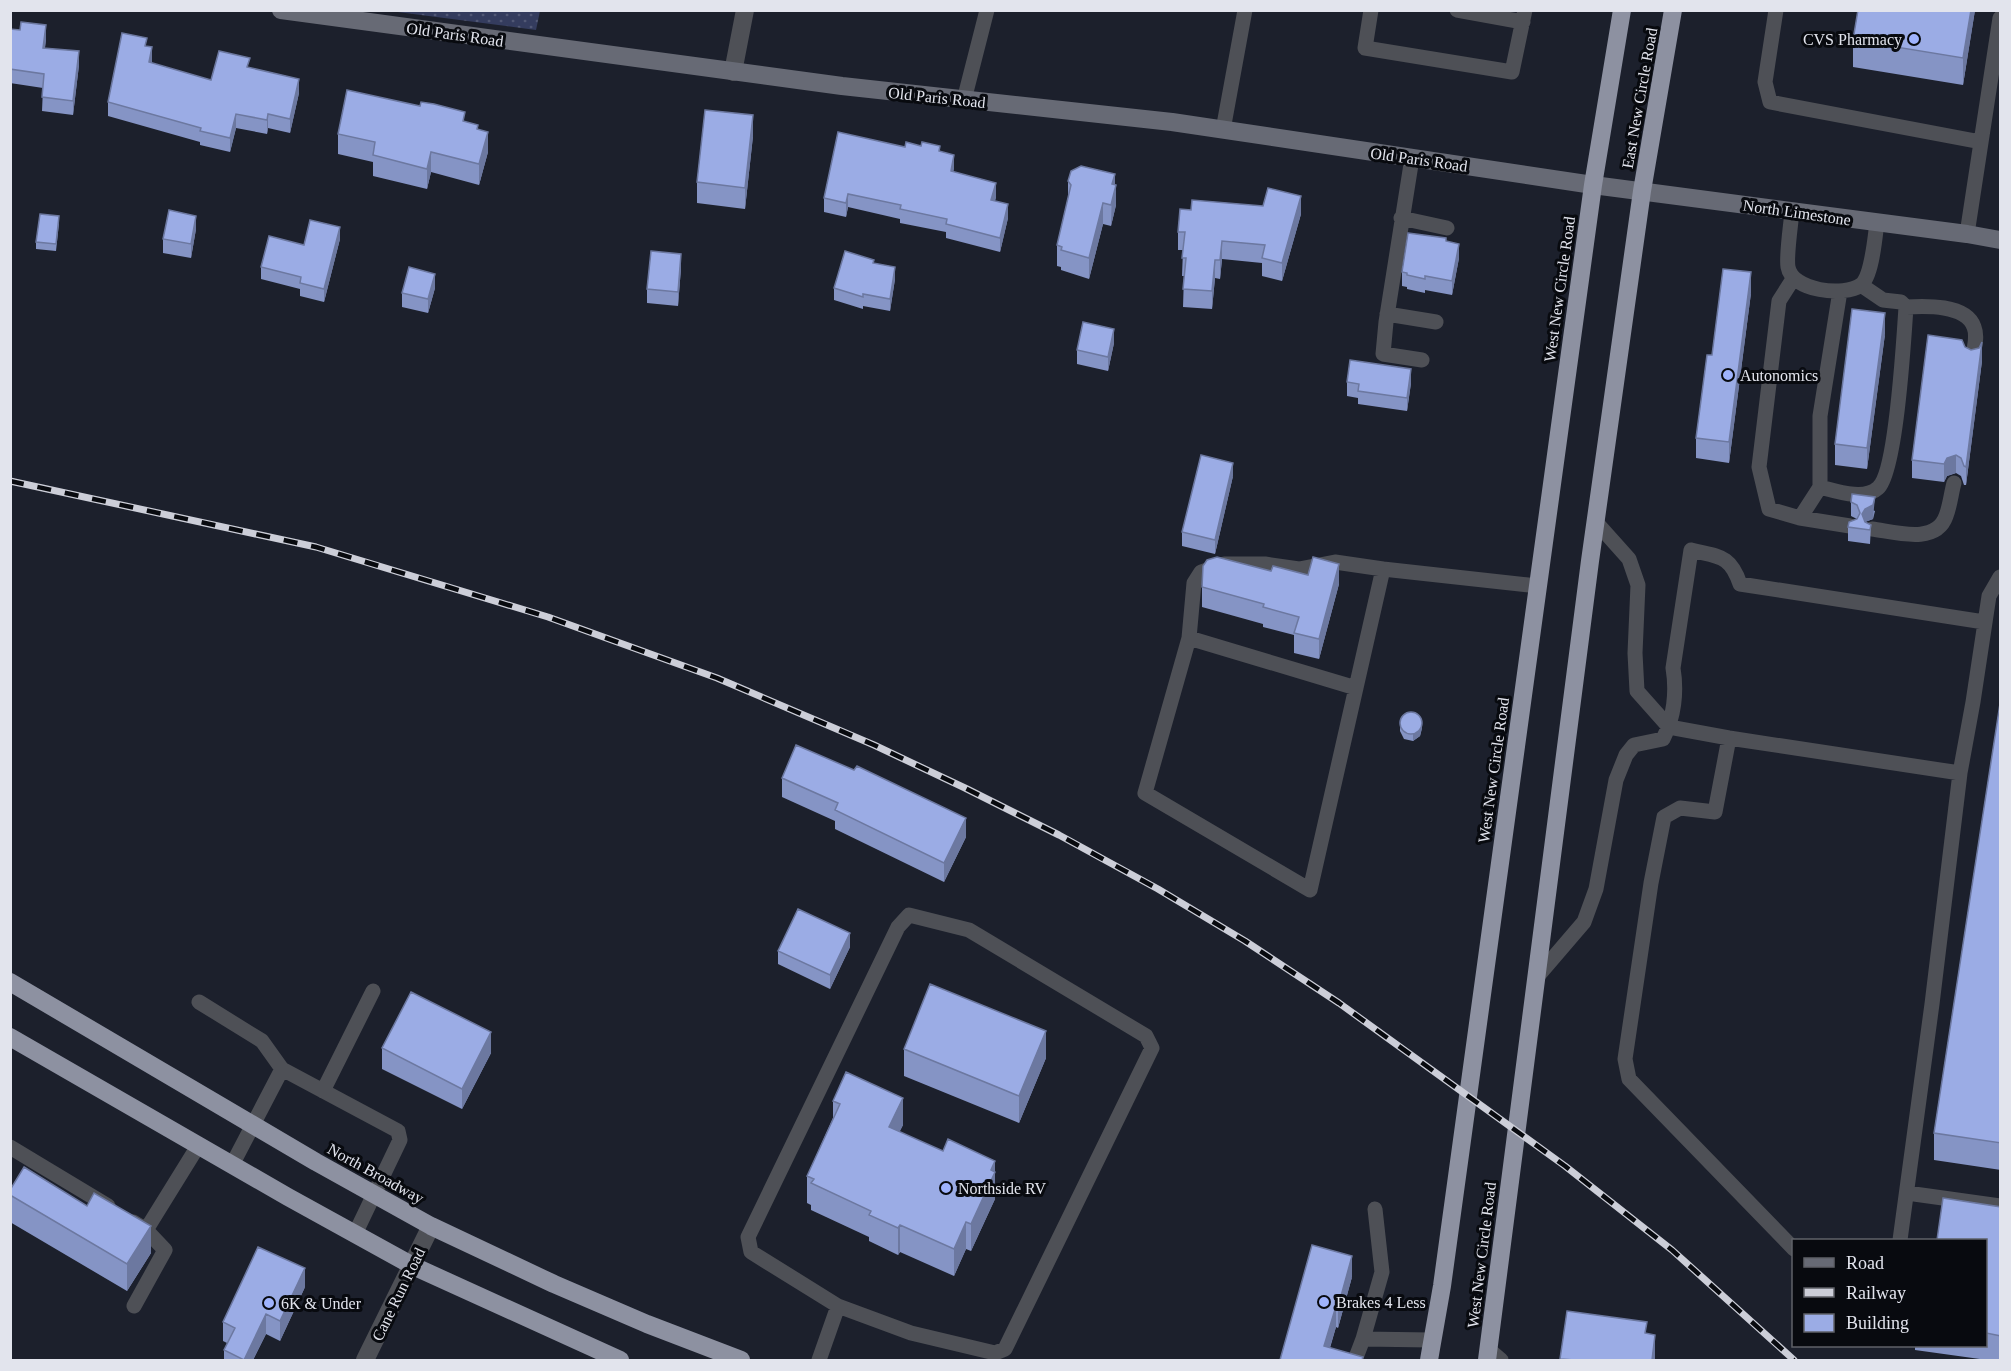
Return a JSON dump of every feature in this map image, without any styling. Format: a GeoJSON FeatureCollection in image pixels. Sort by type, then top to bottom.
{"type":"FeatureCollection","features":[{"type":"Feature","properties":{"kind":"highway","name":"East New Circle Road"},"geometry":{"type":"LineString","coordinates":[[1593,185],[1622,10]]}},
{"type":"Feature","properties":{"kind":"highway","name":"East New Circle Road"},"geometry":{"type":"LineString","coordinates":[[1642,191],[1673,10]]}},
{"type":"Feature","properties":{"kind":"highway","name":"West New Circle Road"},"geometry":{"type":"LineString","coordinates":[[1429,1360],[1442,1286],[1593,185]]}},
{"type":"Feature","properties":{"kind":"highway","name":"West New Circle Road"},"geometry":{"type":"LineString","coordinates":[[1492,1357],[1536,978],[1595,521],[1642,191]]}},
{"type":"Feature","properties":{"kind":"highway","name":"North Broadway"},"geometry":{"type":"LineString","coordinates":[[10,982],[252,1125],[431,1226],[554,1284],[647,1324],[741,1360]]}},
{"type":"Feature","properties":{"kind":"highway"},"geometry":{"type":"LineString","coordinates":[[10,1037],[198,1146],[413,1266],[620,1360]]}},
{"type":"Feature","properties":{"kind":"street","name":"Old Paris Road"},"geometry":{"type":"LineString","coordinates":[[281,10],[843,87],[1172,122],[1593,185]]}},
{"type":"Feature","properties":{"kind":"street"},"geometry":{"type":"LineString","coordinates":[[733,72],[745,10]]}},
{"type":"Feature","properties":{"kind":"street","name":"North Limestone"},"geometry":{"type":"LineString","coordinates":[[1593,185],[2001,240]]}},
{"type":"Feature","properties":{"kind":"street","name":"Cane Run Road"},"geometry":{"type":"LineString","coordinates":[[365,1360],[431,1226]]}},
{"type":"Feature","properties":{"kind":"lane"},"geometry":{"type":"LineString","coordinates":[[964,100],[987,10]]}},
{"type":"Feature","properties":{"kind":"lane"},"geometry":{"type":"LineString","coordinates":[[1223,130],[1245,10]]}},
{"type":"Feature","properties":{"kind":"lane"},"geometry":{"type":"LineString","coordinates":[[1371,10],[1365,48],[1512,72],[1524,16],[1457,10]]}},
{"type":"Feature","properties":{"kind":"lane"},"geometry":{"type":"LineString","coordinates":[[1776,10],[1765,82],[1770,102],[1981,142]]}},
{"type":"Feature","properties":{"kind":"lane"},"geometry":{"type":"LineString","coordinates":[[1967,234],[2001,18]]}},
{"type":"Feature","properties":{"kind":"lane"},"geometry":{"type":"LineString","coordinates":[[1412,158],[1401,218],[1383,354],[1422,360]]}},
{"type":"Feature","properties":{"kind":"lane"},"geometry":{"type":"LineString","coordinates":[[1792,211],[1788,267],[1793,279],[1807,287],[1840,291],[1861,285],[1868,275],[1877,222]]}},
{"type":"Feature","properties":{"kind":"lane"},"geometry":{"type":"LineString","coordinates":[[1401,218],[1447,228]]}},
{"type":"Feature","properties":{"kind":"lane"},"geometry":{"type":"LineString","coordinates":[[1793,279],[1779,301],[1759,467],[1769,508],[1800,518],[1850,526]]}},
{"type":"Feature","properties":{"kind":"lane"},"geometry":{"type":"LineString","coordinates":[[1861,285],[1883,300],[1900,302],[1906,307],[1930,305],[1962,313],[1974,326],[1975,340],[1972,359]]}},
{"type":"Feature","properties":{"kind":"lane"},"geometry":{"type":"LineString","coordinates":[[1800,518],[1820,487],[1820,416],[1840,291]]}},
{"type":"Feature","properties":{"kind":"lane"},"geometry":{"type":"LineString","coordinates":[[1820,487],[1839,492],[1866,494],[1878,488],[1885,478],[1896,423],[1906,307]]}},
{"type":"Feature","properties":{"kind":"lane"},"geometry":{"type":"LineString","coordinates":[[1387,314],[1436,322]]}},
{"type":"Feature","properties":{"kind":"lane"},"geometry":{"type":"LineString","coordinates":[[1872,529],[1923,535],[1940,528],[1946,517],[1954,483]]}},
{"type":"Feature","properties":{"kind":"lane"},"geometry":{"type":"LineString","coordinates":[[1595,521],[1629,559],[1638,585],[1635,653],[1637,691],[1669,727],[1960,773]]}},
{"type":"Feature","properties":{"kind":"lane"},"geometry":{"type":"LineString","coordinates":[[1536,978],[1584,922],[1596,890],[1617,780],[1626,755],[1634,745],[1663,739],[1669,727],[1676,686],[1674,668],[1691,550],[1723,558],[1734,567],[1740,584],[1984,622]]}},
{"type":"Feature","properties":{"kind":"lane"},"geometry":{"type":"LineString","coordinates":[[1383,569],[1310,890],[1145,793],[1189,638],[1194,583],[1201,572],[1224,564],[1265,564],[1299,569],[1335,562],[1538,586]]}},
{"type":"Feature","properties":{"kind":"lane"},"geometry":{"type":"LineString","coordinates":[[1900,1239],[1960,773],[1989,596],[2001,577]]}},
{"type":"Feature","properties":{"kind":"lane"},"geometry":{"type":"LineString","coordinates":[[1189,638],[1356,688]]}},
{"type":"Feature","properties":{"kind":"lane"},"geometry":{"type":"LineString","coordinates":[[1729,738],[1716,812],[1680,808],[1664,817],[1651,883],[1625,1059],[1629,1079],[1792,1247]]}},
{"type":"Feature","properties":{"kind":"lane"},"geometry":{"type":"LineString","coordinates":[[909,915],[969,930],[1146,1035],[1152,1048],[1005,1348],[995,1353],[911,1334],[838,1306],[751,1252],[748,1237],[898,927],[909,915]]}},
{"type":"Feature","properties":{"kind":"lane"},"geometry":{"type":"LineString","coordinates":[[323,1091],[373,991]]}},
{"type":"Feature","properties":{"kind":"lane"},"geometry":{"type":"LineString","coordinates":[[199,1002],[262,1041],[282,1069],[398,1131],[400,1140],[355,1234]]}},
{"type":"Feature","properties":{"kind":"lane"},"geometry":{"type":"LineString","coordinates":[[232,1165],[282,1069]]}},
{"type":"Feature","properties":{"kind":"lane"},"geometry":{"type":"LineString","coordinates":[[146,1230],[198,1146]]}},
{"type":"Feature","properties":{"kind":"lane"},"geometry":{"type":"LineString","coordinates":[[10,1147],[146,1230],[165,1250],[135,1306]]}},
{"type":"Feature","properties":{"kind":"lane"},"geometry":{"type":"LineString","coordinates":[[1907,1193],[2001,1206]]}},
{"type":"Feature","properties":{"kind":"lane"},"geometry":{"type":"LineString","coordinates":[[1355,1360],[1382,1272],[1375,1209]]}},
{"type":"Feature","properties":{"kind":"lane"},"geometry":{"type":"LineString","coordinates":[[819,1360],[838,1306]]}},
{"type":"Feature","properties":{"kind":"lane"},"geometry":{"type":"LineString","coordinates":[[1363,1339],[1431,1340]]}},
{"type":"Feature","properties":{"kind":"shaded area"},"geometry":{"type":"Polygon","coordinates":[[[390,11],[540,11],[536,30],[390,11]]]}},
{"type":"Feature","properties":{"kind":"building"},"geometry":{"type":"Polygon","coordinates":[[[1858,10],[1971,10],[1963,58],[1853,40],[1858,10]]]}},
{"type":"Feature","properties":{"kind":"building"},"geometry":{"type":"Polygon","coordinates":[[[21,22],[46,25],[43,48],[79,51],[73,101],[42,97],[44,74],[10,69],[10,29],[20,30],[21,22]]]}},
{"type":"Feature","properties":{"kind":"building"},"geometry":{"type":"Polygon","coordinates":[[[122,33],[147,38],[145,46],[152,47],[149,62],[211,80],[219,51],[250,58],[247,67],[299,79],[290,119],[268,114],[267,120],[236,114],[230,138],[108,102],[122,33]]]}},
{"type":"Feature","properties":{"kind":"building"},"geometry":{"type":"Polygon","coordinates":[[[347,90],[420,106],[421,102],[465,112],[463,121],[478,125],[477,129],[488,132],[479,164],[431,152],[427,169],[373,155],[375,142],[338,134],[347,90]]]}},
{"type":"Feature","properties":{"kind":"building"},"geometry":{"type":"Polygon","coordinates":[[[705,110],[753,115],[745,188],[697,182],[705,110]]]}},
{"type":"Feature","properties":{"kind":"building"},"geometry":{"type":"Polygon","coordinates":[[[838,132],[905,147],[906,142],[921,146],[922,142],[940,146],[939,151],[954,155],[951,171],[996,183],[991,200],[1008,204],[1000,238],[946,224],[947,219],[900,209],[901,205],[848,194],[846,203],[824,198],[838,132]]]}},
{"type":"Feature","properties":{"kind":"building"},"geometry":{"type":"Polygon","coordinates":[[[1081,166],[1115,174],[1112,184],[1116,185],[1111,205],[1103,203],[1089,258],[1061,250],[1062,247],[1057,245],[1071,185],[1068,181],[1071,171],[1081,166]]]}},
{"type":"Feature","properties":{"kind":"building"},"geometry":{"type":"Polygon","coordinates":[[[1268,188],[1301,196],[1282,263],[1262,258],[1265,245],[1222,241],[1220,260],[1215,260],[1212,291],[1183,289],[1186,258],[1182,258],[1185,232],[1178,232],[1180,209],[1191,210],[1192,200],[1263,206],[1268,188]]]}},
{"type":"Feature","properties":{"kind":"building"},"geometry":{"type":"Polygon","coordinates":[[[169,210],[196,216],[191,244],[163,239],[169,210]]]}},
{"type":"Feature","properties":{"kind":"building"},"geometry":{"type":"Polygon","coordinates":[[[40,214],[59,216],[56,244],[36,242],[40,214]]]}},
{"type":"Feature","properties":{"kind":"building"},"geometry":{"type":"Polygon","coordinates":[[[310,220],[340,227],[324,289],[300,283],[301,277],[261,267],[269,236],[304,245],[310,220]]]}},
{"type":"Feature","properties":{"kind":"building"},"geometry":{"type":"Polygon","coordinates":[[[1408,233],[1446,238],[1446,241],[1459,244],[1452,281],[1425,276],[1425,279],[1402,272],[1408,233]]]}},
{"type":"Feature","properties":{"kind":"building"},"geometry":{"type":"Polygon","coordinates":[[[651,251],[681,254],[678,292],[647,289],[651,251]]]}},
{"type":"Feature","properties":{"kind":"building"},"geometry":{"type":"Polygon","coordinates":[[[845,251],[874,260],[873,263],[895,267],[890,299],[863,294],[863,297],[834,288],[845,251]]]}},
{"type":"Feature","properties":{"kind":"building"},"geometry":{"type":"Polygon","coordinates":[[[409,267],[435,274],[428,299],[402,293],[409,267]]]}},
{"type":"Feature","properties":{"kind":"building"},"geometry":{"type":"Polygon","coordinates":[[[1723,269],[1751,272],[1729,442],[1696,438],[1707,355],[1712,355],[1723,269]]]}},
{"type":"Feature","properties":{"kind":"building"},"geometry":{"type":"Polygon","coordinates":[[[1852,309],[1885,313],[1867,448],[1835,444],[1852,309]]]}},
{"type":"Feature","properties":{"kind":"building"},"geometry":{"type":"Polygon","coordinates":[[[1083,322],[1114,329],[1108,357],[1077,350],[1083,322]]]}},
{"type":"Feature","properties":{"kind":"building"},"geometry":{"type":"Polygon","coordinates":[[[1928,335],[1962,340],[1965,347],[1971,350],[1979,348],[1982,342],[1966,467],[1961,458],[1956,455],[1947,458],[1944,464],[1912,460],[1928,335]]]}},
{"type":"Feature","properties":{"kind":"building"},"geometry":{"type":"Polygon","coordinates":[[[1350,360],[1411,369],[1407,398],[1358,391],[1359,384],[1347,382],[1350,360]]]}},
{"type":"Feature","properties":{"kind":"building"},"geometry":{"type":"Polygon","coordinates":[[[1201,455],[1233,463],[1215,540],[1182,532],[1201,455]]]}},
{"type":"Feature","properties":{"kind":"building"},"geometry":{"type":"Polygon","coordinates":[[[1852,494],[1875,497],[1873,505],[1865,509],[1862,514],[1865,522],[1871,525],[1870,530],[1848,527],[1849,522],[1857,519],[1860,513],[1857,505],[1851,502],[1852,494]]]}},
{"type":"Feature","properties":{"kind":"building"},"geometry":{"type":"Polygon","coordinates":[[[1217,557],[1271,571],[1273,566],[1308,575],[1313,557],[1339,564],[1319,639],[1294,633],[1299,617],[1263,607],[1264,604],[1202,587],[1203,566],[1207,560],[1217,557]]]}},
{"type":"Feature","properties":{"kind":"building"},"geometry":{"type":"Polygon","coordinates":[[[2001,697],[2001,1143],[1934,1133],[2001,697]]]}},
{"type":"Feature","properties":{"kind":"building"},"geometry":{"type":"Polygon","coordinates":[[[1411,712],[1419,715],[1422,723],[1419,731],[1411,734],[1403,731],[1400,723],[1403,715],[1411,712]]]}},
{"type":"Feature","properties":{"kind":"building"},"geometry":{"type":"Polygon","coordinates":[[[796,745],[854,770],[857,766],[966,818],[944,863],[835,810],[838,803],[782,778],[796,745]]]}},
{"type":"Feature","properties":{"kind":"building"},"geometry":{"type":"Polygon","coordinates":[[[798,909],[850,933],[830,975],[778,951],[798,909]]]}},
{"type":"Feature","properties":{"kind":"building"},"geometry":{"type":"Polygon","coordinates":[[[930,984],[1046,1031],[1019,1096],[904,1049],[930,984]]]}},
{"type":"Feature","properties":{"kind":"building"},"geometry":{"type":"Polygon","coordinates":[[[411,992],[491,1032],[462,1089],[382,1048],[411,992]]]}},
{"type":"Feature","properties":{"kind":"building","name":"Northside RV"},"geometry":{"type":"Polygon","coordinates":[[[846,1072],[903,1098],[889,1127],[943,1151],[948,1139],[995,1161],[991,1170],[995,1172],[971,1224],[966,1222],[954,1249],[900,1225],[898,1228],[869,1215],[871,1211],[811,1183],[814,1179],[807,1176],[840,1104],[833,1101],[846,1072]]]}},
{"type":"Feature","properties":{"kind":"building"},"geometry":{"type":"Polygon","coordinates":[[[24,1167],[87,1206],[94,1193],[151,1226],[127,1264],[10,1195],[10,1190],[24,1167]]]}},
{"type":"Feature","properties":{"kind":"building"},"geometry":{"type":"Polygon","coordinates":[[[1943,1198],[2001,1207],[2001,1336],[1987,1333],[1987,1239],[1937,1239],[1943,1198]]]}},
{"type":"Feature","properties":{"kind":"building","name":"Brakes 4 Less"},"geometry":{"type":"Polygon","coordinates":[[[1312,1245],[1352,1256],[1324,1346],[1363,1357],[1362,1360],[1280,1360],[1312,1245]]]}},
{"type":"Feature","properties":{"kind":"building"},"geometry":{"type":"Polygon","coordinates":[[[258,1247],[305,1268],[280,1321],[266,1314],[244,1360],[224,1350],[235,1328],[223,1322],[258,1247]]]}},
{"type":"Feature","properties":{"kind":"building"},"geometry":{"type":"Polygon","coordinates":[[[1567,1311],[1647,1322],[1645,1333],[1655,1335],[1652,1360],[1560,1359],[1567,1311]]]}},
{"type":"Feature","properties":{"kind":"railway"},"geometry":{"type":"LineString","coordinates":[[10,481],[316,547],[548,617],[717,678],[874,745],[965,788],[1059,835],[1158,889],[1245,941],[1339,1003],[1565,1166],[1672,1250],[1794,1360]]}},
{"type":"Feature","properties":{"kind":"place","name":"CVS Pharmacy"},"geometry":{"type":"Point","coordinates":[1914,39]}},
{"type":"Feature","properties":{"kind":"place","name":"Autonomics"},"geometry":{"type":"Point","coordinates":[1728,375]}},
{"type":"Feature","properties":{"kind":"place","name":"Northside RV"},"geometry":{"type":"Point","coordinates":[946,1188]}},
{"type":"Feature","properties":{"kind":"place","name":"Brakes 4 Less"},"geometry":{"type":"Point","coordinates":[1324,1302]}},
{"type":"Feature","properties":{"kind":"place","name":"6K & Under"},"geometry":{"type":"Point","coordinates":[269,1303]}}]}
